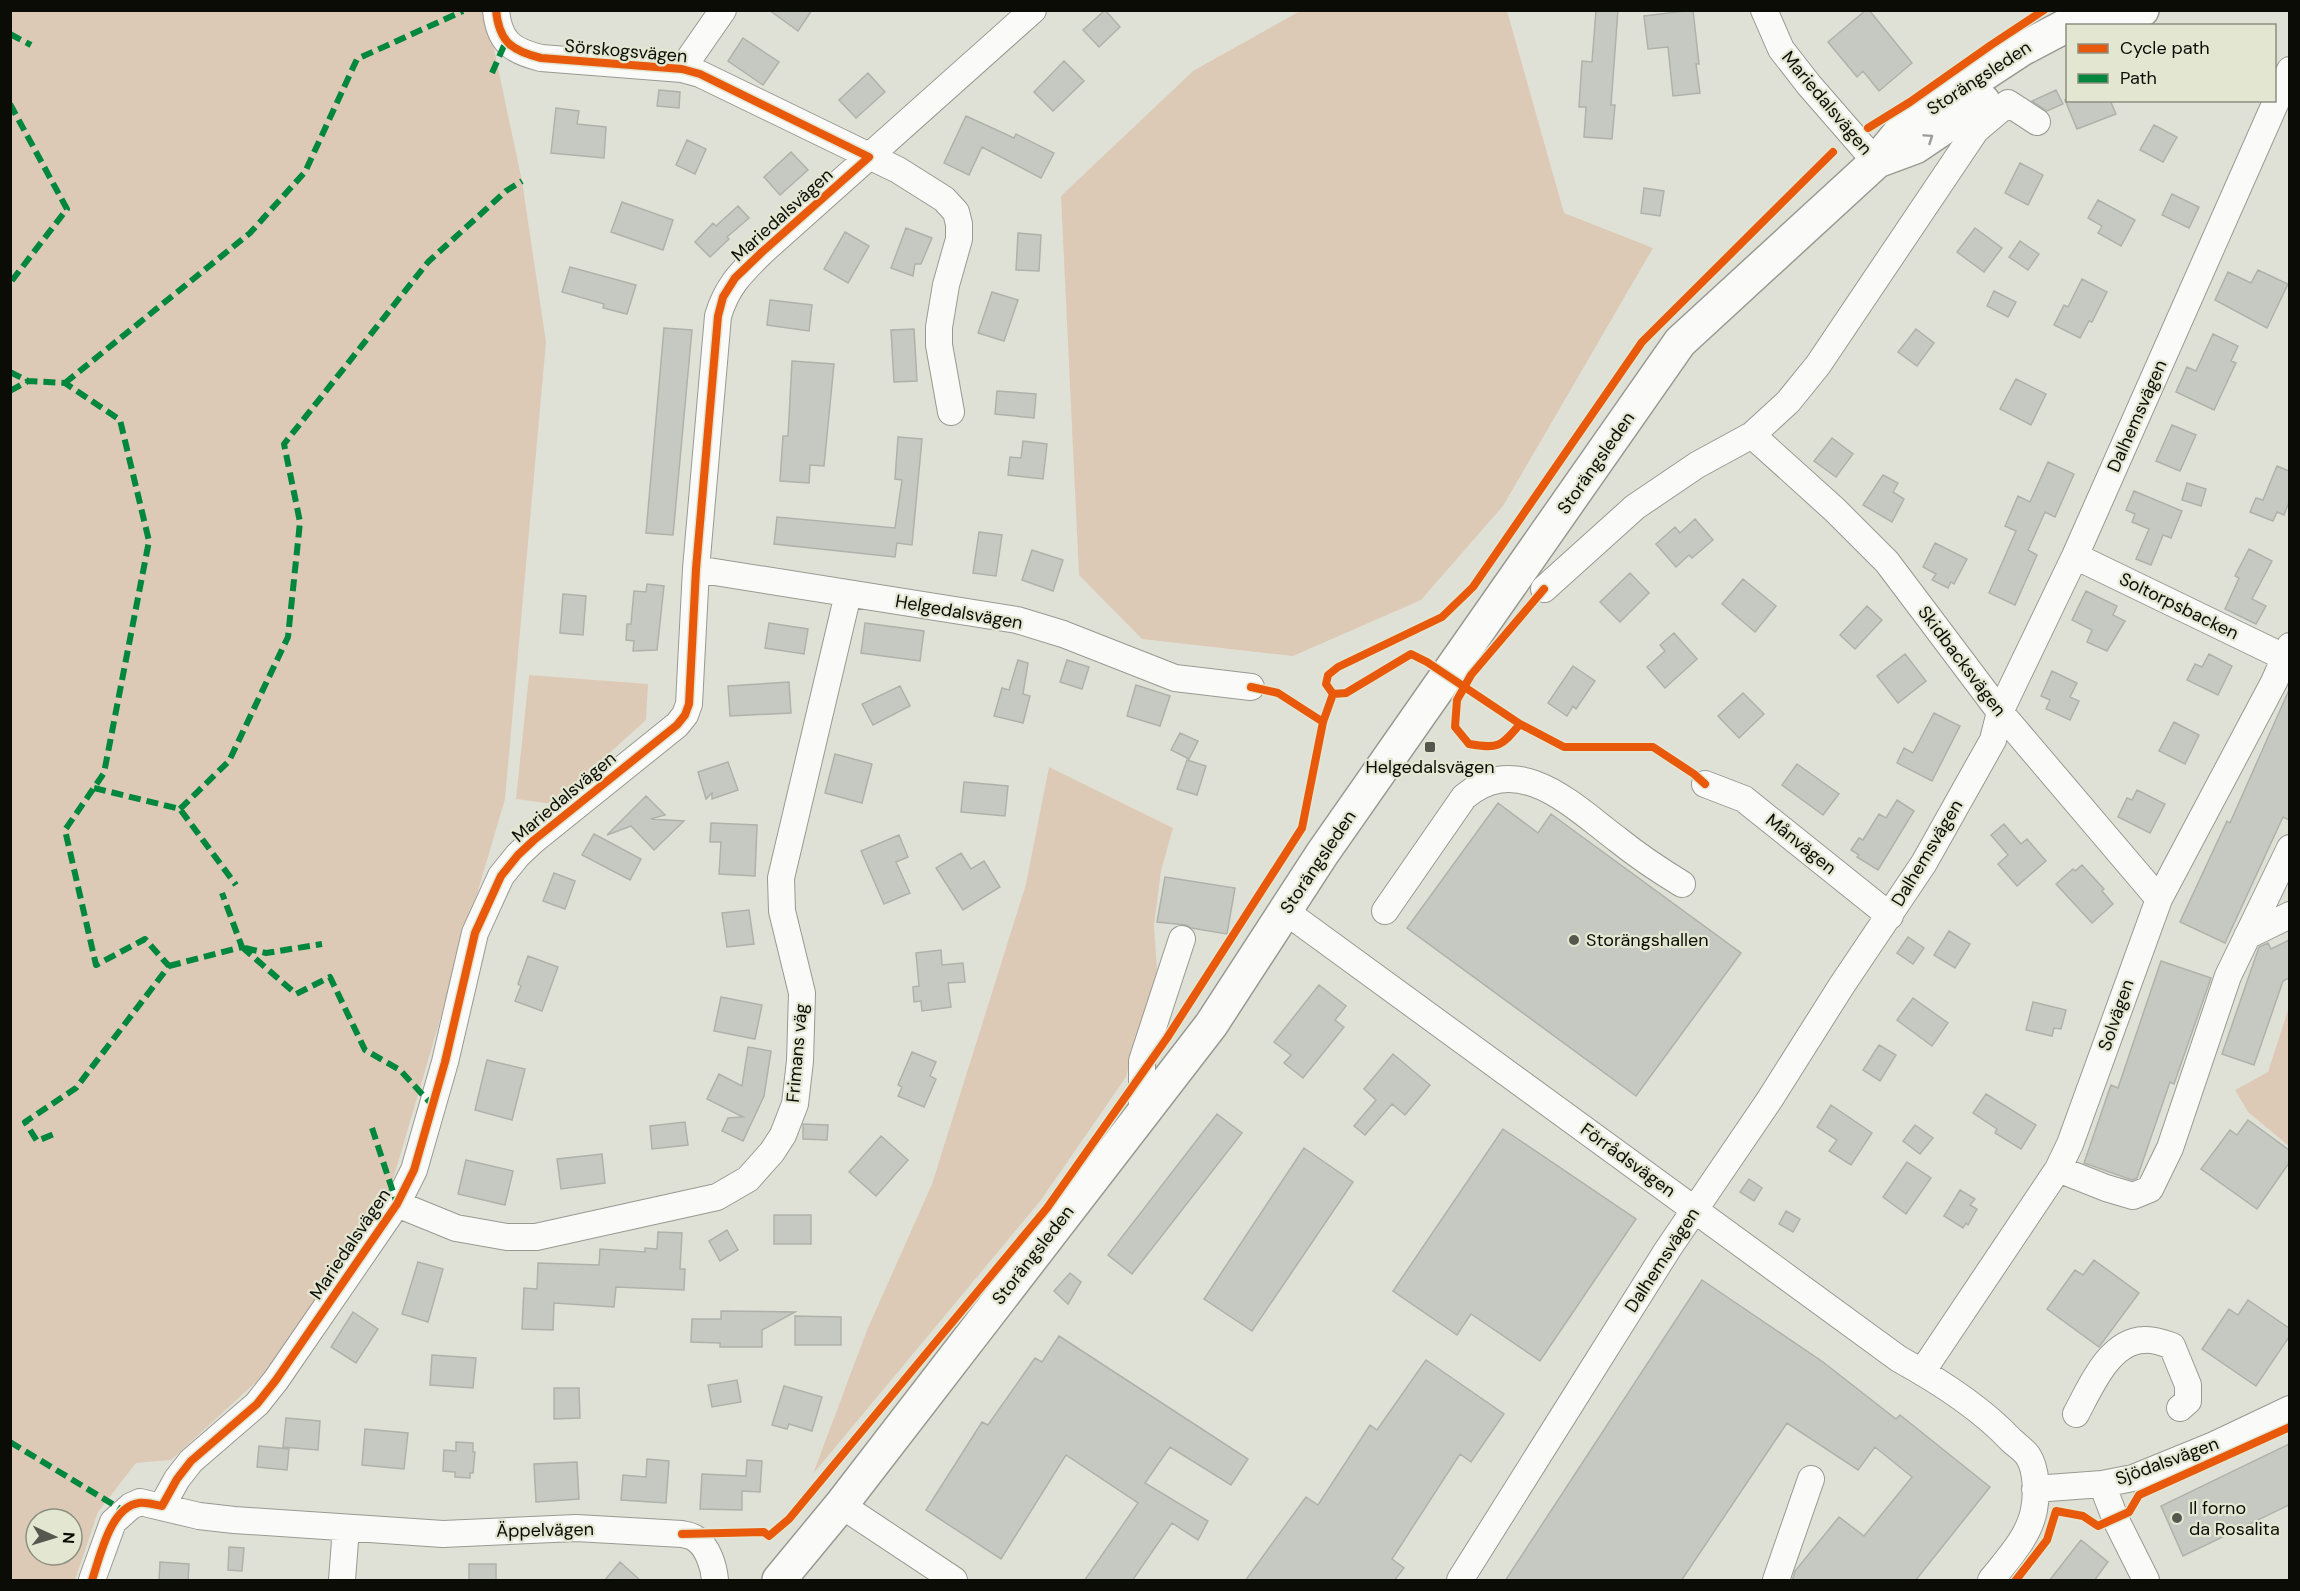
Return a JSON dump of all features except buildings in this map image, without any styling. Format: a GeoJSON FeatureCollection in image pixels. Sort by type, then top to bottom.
{"type":"FeatureCollection","features":[{"type":"Feature","properties":{"kind":"main road","name":"Storängsleden"},"geometry":{"type":"LineString","coordinates":[[2069,24],[2096,10]]}},
{"type":"Feature","properties":{"kind":"main road"},"geometry":{"type":"LineString","coordinates":[[2118,24],[2142,10]]}},
{"type":"Feature","properties":{"kind":"main road","name":"Storängsleden"},"geometry":{"type":"LineString","coordinates":[[779,1581],[841,1505],[1210,1025],[1322,854],[1680,342],[1876,162],[1906,125],[2022,49],[2066,26]]}},
{"type":"Feature","properties":{"kind":"main road","name":"Storängsleden"},"geometry":{"type":"LineString","coordinates":[[1876,162],[1915,147],[2032,68],[2066,50]]}},
{"type":"Feature","properties":{"kind":"street","name":"Sörskogsvägen"},"geometry":{"type":"LineString","coordinates":[[496,10],[500,31],[506,40],[514,48],[527,54],[541,58],[682,69],[700,74],[898,170],[944,199],[956,212],[959,224],[959,239],[946,285],[939,327],[939,345],[951,412]]}},
{"type":"Feature","properties":{"kind":"street"},"geometry":{"type":"LineString","coordinates":[[682,69],[723,10]]}},
{"type":"Feature","properties":{"kind":"street","name":"Mariedalsvägen"},"geometry":{"type":"LineString","coordinates":[[162,1506],[177,1479],[206,1446],[257,1404],[276,1380],[397,1204],[414,1170],[430,1117],[475,933],[501,876],[534,840],[676,725],[685,715],[689,704],[696,569],[718,316],[723,297],[735,279],[762,252],[1033,10]]}},
{"type":"Feature","properties":{"kind":"street","name":"Mariedalsvägen"},"geometry":{"type":"LineString","coordinates":[[1764,10],[1781,49],[1876,162]]}},
{"type":"Feature","properties":{"kind":"street","name":"Dalhemsvägen"},"geometry":{"type":"LineString","coordinates":[[2276,100],[2289,70]]}},
{"type":"Feature","properties":{"kind":"street","name":"Dalhemsvägen"},"geometry":{"type":"LineString","coordinates":[[1460,1581],[1695,1209],[1770,1099],[1842,985],[1924,863],[1993,740],[2000,712],[2075,556],[2275,102]]}},
{"type":"Feature","properties":{"kind":"street"},"geometry":{"type":"LineString","coordinates":[[1544,589],[1635,507],[1697,465],[1752,435],[1788,402],[1818,365],[1976,130],[2008,103],[2037,122]]}},
{"type":"Feature","properties":{"kind":"street","name":"Skidbacksvägen"},"geometry":{"type":"LineString","coordinates":[[1752,435],[1835,510],[1887,562],[2000,712],[2159,899]]}},
{"type":"Feature","properties":{"kind":"street","name":"Soltorpsbacken"},"geometry":{"type":"LineString","coordinates":[[2075,556],[2288,654]]}},
{"type":"Feature","properties":{"kind":"street","name":"Helgedalsvägen"},"geometry":{"type":"LineString","coordinates":[[696,569],[1017,620],[1063,634],[1175,678],[1251,687]]}},
{"type":"Feature","properties":{"kind":"street","name":"Frimans väg"},"geometry":{"type":"LineString","coordinates":[[397,1204],[456,1228],[507,1237],[536,1237],[717,1197],[748,1179],[772,1152],[783,1135],[795,1104],[800,1061],[802,993],[782,911],[781,878],[848,594]]}},
{"type":"Feature","properties":{"kind":"street","name":"Solvägen"},"geometry":{"type":"LineString","coordinates":[[1922,1372],[2058,1169],[2070,1144],[2159,899],[2288,654]]}},
{"type":"Feature","properties":{"kind":"street"},"geometry":{"type":"LineString","coordinates":[[1385,910],[1464,797],[1476,787],[1502,779],[1523,780],[1561,796],[1647,862],[1682,884]]}},
{"type":"Feature","properties":{"kind":"street","name":"Månvägen"},"geometry":{"type":"LineString","coordinates":[[1705,784],[1744,799],[1890,916]]}},
{"type":"Feature","properties":{"kind":"street"},"geometry":{"type":"LineString","coordinates":[[2058,1169],[2133,1196],[2150,1189],[2170,1148],[2228,976],[2289,848]]}},
{"type":"Feature","properties":{"kind":"street","name":"Förrådsvägen"},"geometry":{"type":"LineString","coordinates":[[1285,911],[1899,1359],[1922,1372],[1999,1427],[2028,1456],[2034,1473],[2035,1489]]}},
{"type":"Feature","properties":{"kind":"street"},"geometry":{"type":"LineString","coordinates":[[2247,936],[2289,915]]}},
{"type":"Feature","properties":{"kind":"street"},"geometry":{"type":"LineString","coordinates":[[1142,1113],[1142,1061],[1182,939]]}},
{"type":"Feature","properties":{"kind":"street"},"geometry":{"type":"LineString","coordinates":[[2076,1414],[2095,1380],[2118,1350],[2131,1342],[2146,1339],[2172,1346],[2188,1385],[2188,1401],[2180,1408]]}},
{"type":"Feature","properties":{"kind":"street","name":"Sjödalsvägen"},"geometry":{"type":"LineString","coordinates":[[2035,1489],[2102,1484],[2133,1478],[2214,1445],[2289,1409]]}},
{"type":"Feature","properties":{"kind":"street"},"geometry":{"type":"LineString","coordinates":[[1776,1581],[1811,1479]]}},
{"type":"Feature","properties":{"kind":"street"},"geometry":{"type":"LineString","coordinates":[[2102,1484],[2115,1518],[2146,1581]]}},
{"type":"Feature","properties":{"kind":"street"},"geometry":{"type":"LineString","coordinates":[[1991,1581],[2028,1529],[2034,1510],[2035,1489]]}},
{"type":"Feature","properties":{"kind":"street"},"geometry":{"type":"LineString","coordinates":[[92,1581],[113,1522],[131,1506],[140,1502],[162,1506]]}},
{"type":"Feature","properties":{"kind":"street"},"geometry":{"type":"LineString","coordinates":[[841,1505],[954,1581]]}},
{"type":"Feature","properties":{"kind":"street","name":"Äppelvägen"},"geometry":{"type":"LineString","coordinates":[[162,1506],[199,1516],[234,1520],[443,1534],[576,1528],[682,1534],[696,1539],[705,1548],[715,1581]]}},
{"type":"Feature","properties":{"kind":"street"},"geometry":{"type":"LineString","coordinates":[[342,1581],[346,1528]]}},
{"type":"Feature","properties":{"kind":"shaded area"},"geometry":{"type":"Polygon","coordinates":[[[11,11],[488,11],[522,181],[546,342],[505,799],[387,1200],[267,1372],[171,1460],[136,1463],[98,1512],[84,1553],[84,1507],[24,1507],[24,1567],[79,1567],[75,1580],[11,1580],[11,11]]]}},
{"type":"Feature","properties":{"kind":"shaded area"},"geometry":{"type":"Polygon","coordinates":[[[1300,11],[1507,11],[1564,213],[1653,248],[1503,506],[1421,600],[1293,656],[1142,639],[1079,575],[1061,196],[1193,71],[1300,11]]]}},
{"type":"Feature","properties":{"kind":"shaded area"},"geometry":{"type":"Polygon","coordinates":[[[529,675],[648,684],[646,720],[553,804],[516,799],[529,675]]]}},
{"type":"Feature","properties":{"kind":"shaded area"},"geometry":{"type":"Polygon","coordinates":[[[1049,767],[1173,828],[1161,871],[1154,925],[1157,970],[1126,1077],[1041,1200],[813,1474],[867,1330],[932,1184],[1026,884],[1049,767]]]}},
{"type":"Feature","properties":{"kind":"shaded area"},"geometry":{"type":"Polygon","coordinates":[[[2289,1007],[2289,1146],[2248,1112],[2235,1090],[2268,1072],[2289,1007]]]}},
{"type":"Feature","properties":{"kind":"marked path"},"geometry":{"type":"LineString","coordinates":[[65,383],[250,233],[305,172],[357,59],[463,11]]}},
{"type":"Feature","properties":{"kind":"marked path"},"geometry":{"type":"LineString","coordinates":[[10,34],[31,45]]}},
{"type":"Feature","properties":{"kind":"marked path"},"geometry":{"type":"LineString","coordinates":[[492,73],[506,41]]}},
{"type":"Feature","properties":{"kind":"marked path"},"geometry":{"type":"LineString","coordinates":[[10,104],[67,209],[10,283]]}},
{"type":"Feature","properties":{"kind":"marked path"},"geometry":{"type":"LineString","coordinates":[[180,809],[229,761],[288,637],[300,522],[284,444],[428,262],[506,191],[522,181]]}},
{"type":"Feature","properties":{"kind":"marked path"},"geometry":{"type":"LineString","coordinates":[[10,372],[28,381]]}},
{"type":"Feature","properties":{"kind":"marked path"},"geometry":{"type":"LineString","coordinates":[[10,391],[28,381],[65,383],[120,420],[149,541],[104,773],[65,830],[96,965],[145,939],[169,966],[76,1088],[25,1122],[37,1141],[54,1134]]}},
{"type":"Feature","properties":{"kind":"marked path"},"geometry":{"type":"LineString","coordinates":[[94,788],[180,809],[236,885]]}},
{"type":"Feature","properties":{"kind":"marked path"},"geometry":{"type":"LineString","coordinates":[[169,966],[242,947],[222,893]]}},
{"type":"Feature","properties":{"kind":"marked path"},"geometry":{"type":"LineString","coordinates":[[245,948],[266,953],[322,944]]}},
{"type":"Feature","properties":{"kind":"marked path"},"geometry":{"type":"LineString","coordinates":[[242,947],[296,994],[330,977],[365,1050],[400,1070],[433,1106]]}},
{"type":"Feature","properties":{"kind":"marked path"},"geometry":{"type":"LineString","coordinates":[[372,1128],[397,1204]]}},
{"type":"Feature","properties":{"kind":"marked path"},"geometry":{"type":"LineString","coordinates":[[10,1442],[124,1511]]}},
{"type":"Feature","properties":{"kind":"cycle path"},"geometry":{"type":"LineString","coordinates":[[92,1580],[108,1534],[121,1513],[139,1503],[162,1506],[177,1479],[191,1461],[257,1404],[276,1380],[397,1204],[414,1170],[445,1062],[475,933],[501,876],[534,840],[677,725],[685,715],[689,704],[696,569],[718,316],[723,297],[735,278],[762,252],[869,157],[700,74],[682,69],[541,58],[522,52],[504,37],[500,30],[496,10]]}},
{"type":"Feature","properties":{"kind":"cycle path"},"geometry":{"type":"LineString","coordinates":[[1868,128],[2044,10]]}},
{"type":"Feature","properties":{"kind":"cycle path"},"geometry":{"type":"LineString","coordinates":[[1333,694],[1326,684],[1328,675],[1338,667],[1442,617],[1473,587],[1642,342],[1833,152]]}},
{"type":"Feature","properties":{"kind":"cycle path"},"geometry":{"type":"LineString","coordinates":[[1520,724],[1508,738],[1493,746],[1469,744],[1455,727],[1457,700],[1471,675],[1544,589]]}},
{"type":"Feature","properties":{"kind":"cycle path"},"geometry":{"type":"LineString","coordinates":[[1333,694],[1346,693],[1411,654],[1427,662],[1520,724],[1564,747],[1653,747],[1705,784]]}},
{"type":"Feature","properties":{"kind":"cycle path"},"geometry":{"type":"LineString","coordinates":[[1251,687],[1278,693],[1323,722]]}},
{"type":"Feature","properties":{"kind":"cycle path"},"geometry":{"type":"LineString","coordinates":[[682,1534],[764,1532],[769,1536],[789,1519],[1047,1208],[1167,1038],[1302,828],[1323,722],[1333,694]]}},
{"type":"Feature","properties":{"kind":"cycle path"},"geometry":{"type":"LineString","coordinates":[[2016,1580],[2047,1540],[2056,1511],[2083,1516],[2098,1526],[2129,1512],[2139,1495],[2290,1427]]}},
{"type":"Feature","properties":{"kind":"place","name":"Helgedalsvägen"},"geometry":{"type":"Point","coordinates":[1430,747]}},
{"type":"Feature","properties":{"kind":"place","name":"Storängshallen"},"geometry":{"type":"Point","coordinates":[1574,940]}},
{"type":"Feature","properties":{"kind":"place","name":"Il forno da Rosalita"},"geometry":{"type":"Point","coordinates":[2177,1518]}}]}
